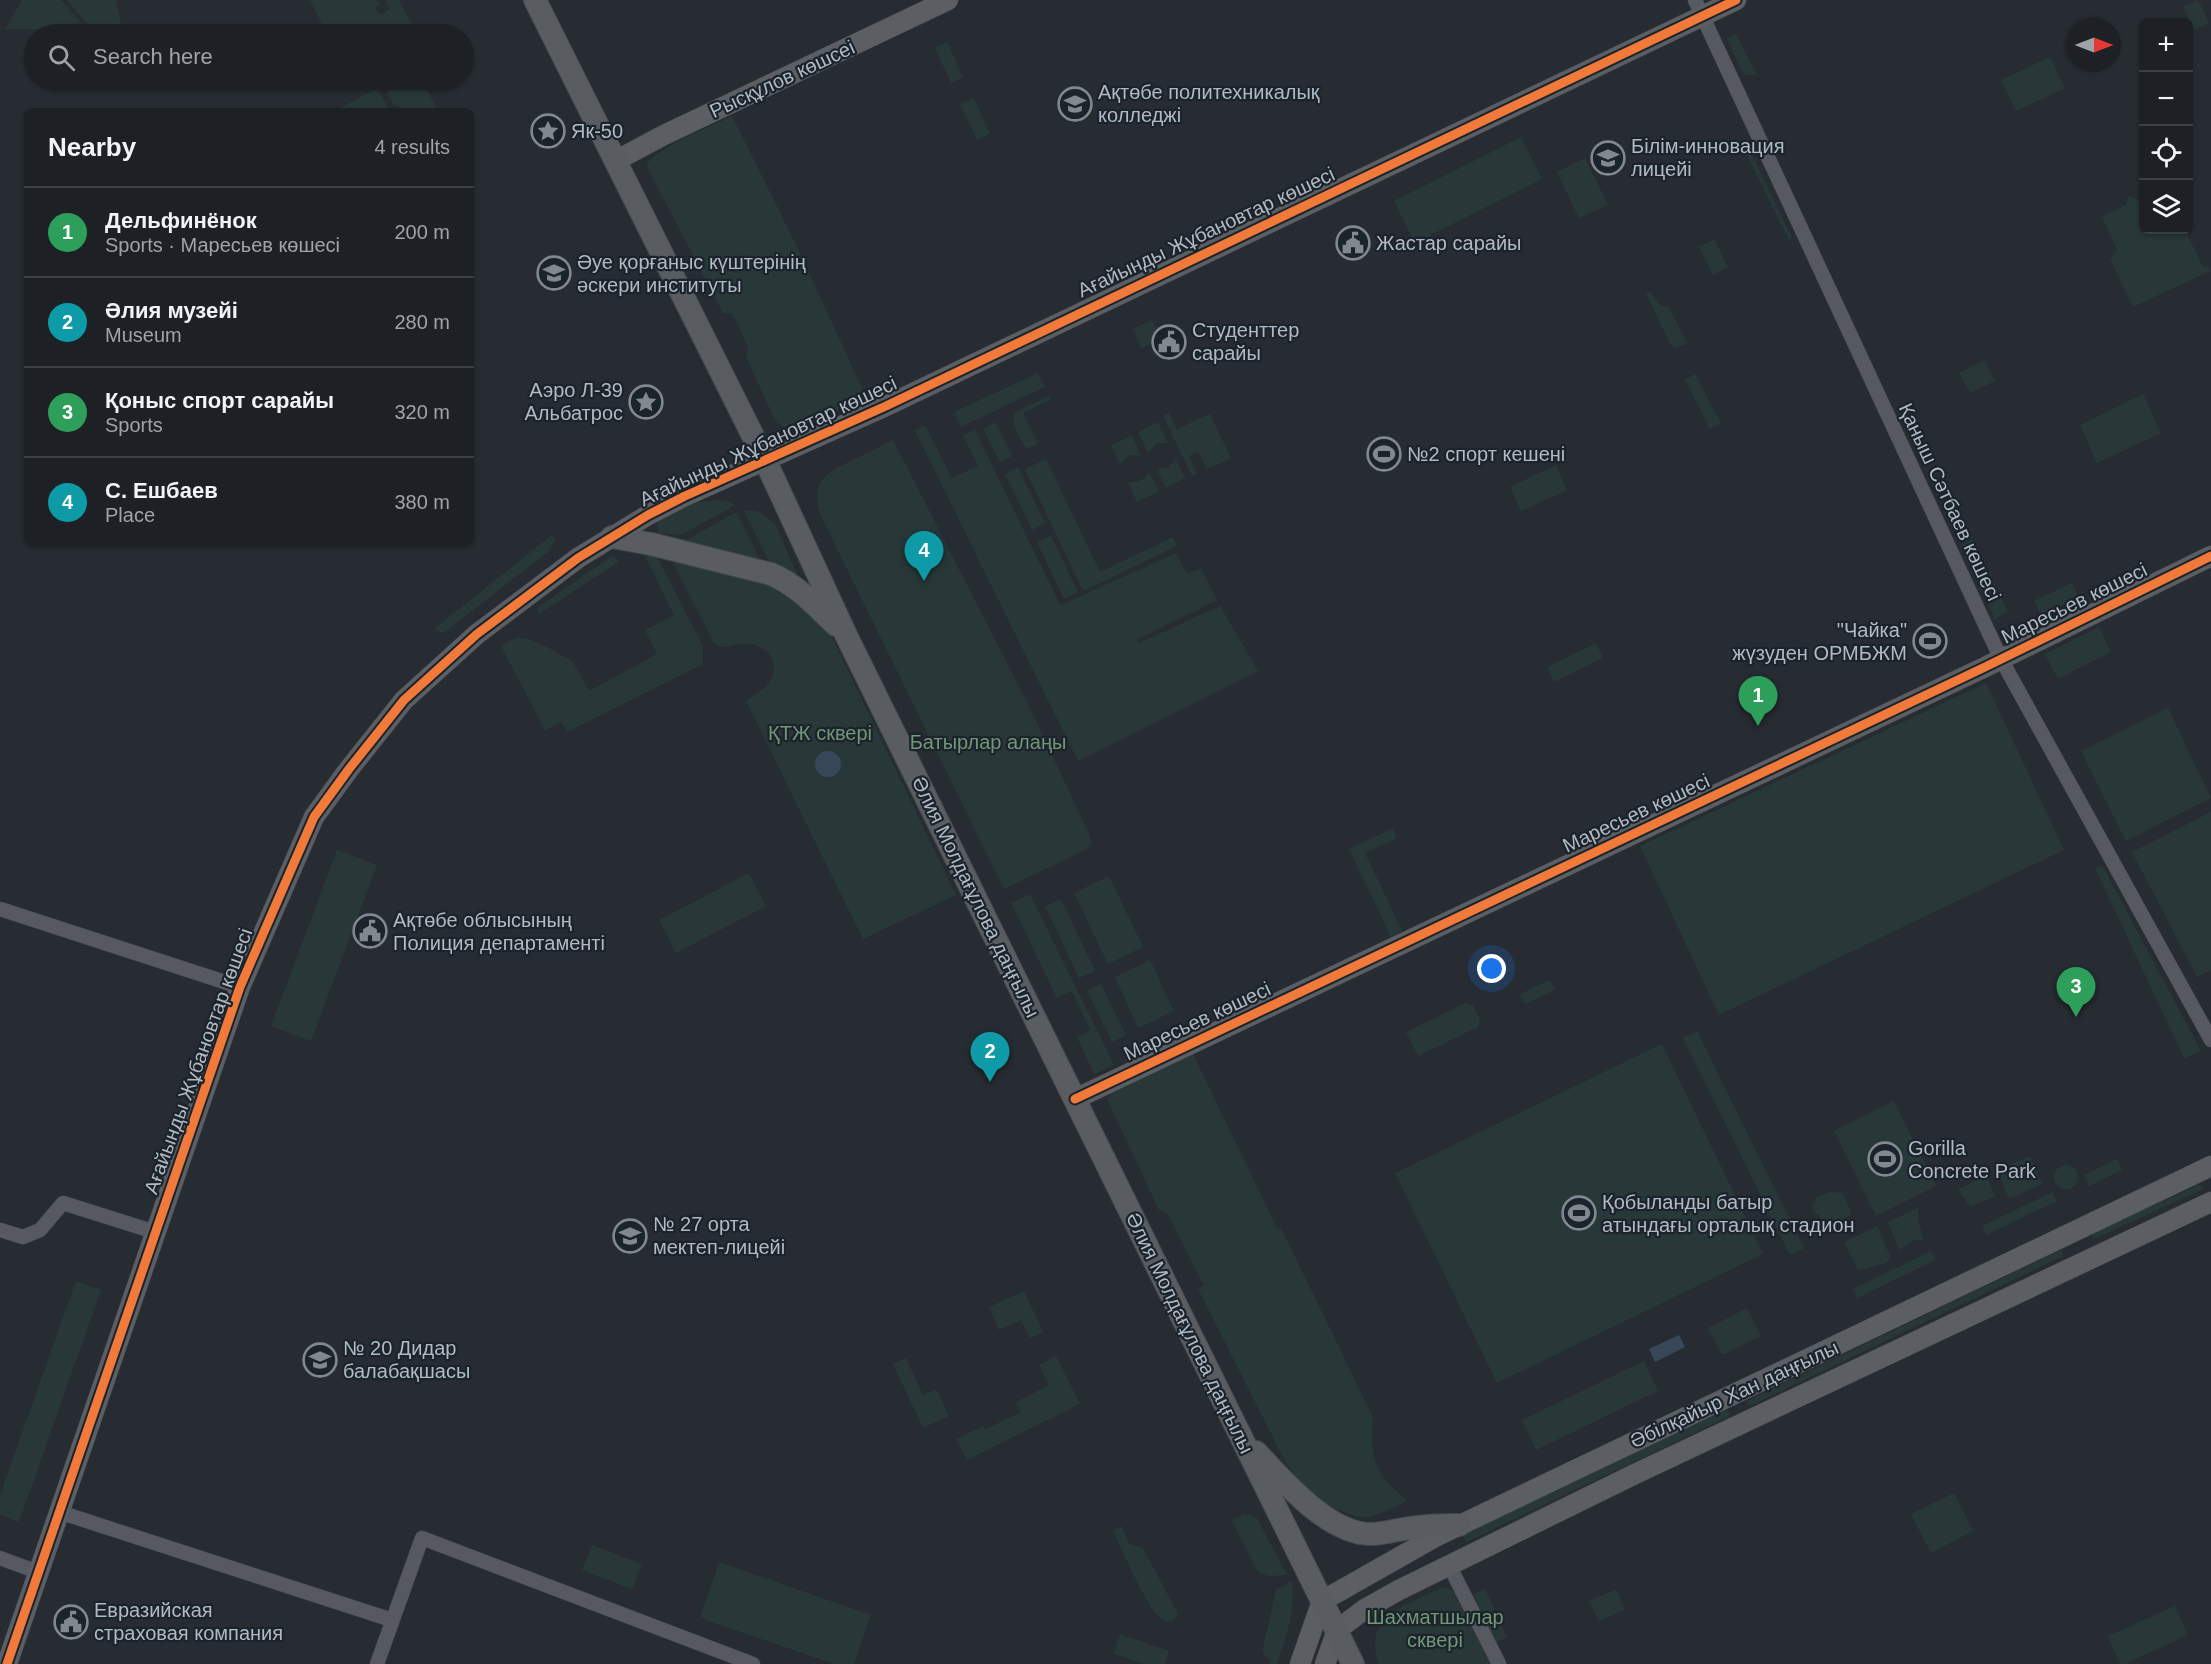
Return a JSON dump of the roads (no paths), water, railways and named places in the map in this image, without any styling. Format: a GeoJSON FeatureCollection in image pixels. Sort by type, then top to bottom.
{"type":"FeatureCollection","features":[{"type":"Feature","properties":{"kind":"main road","name":"Әлия Молдағұлова даңғылы"},"geometry":{"type":"LineString","coordinates":[[536,0],[765,460],[846,635],[1353,1664]]}},
{"type":"Feature","properties":{"kind":"main road"},"geometry":{"type":"LineString","coordinates":[[612,537],[651,544],[771,574],[785,580],[798,590],[846,635]]}},
{"type":"Feature","properties":{"kind":"main road"},"geometry":{"type":"LineString","coordinates":[[1241,1435],[1318,1512],[1348,1531],[1371,1534],[1416,1527],[1459,1525]]}},
{"type":"Feature","properties":{"kind":"street","name":"Рысқұлов көшсеі"},"geometry":{"type":"LineString","coordinates":[[617,160],[948,0]]}},
{"type":"Feature","properties":{"kind":"street","name":"Ағайынды Жұбановтар көшесі"},"geometry":{"type":"LineString","coordinates":[[7,1664],[240,987],[314,817],[404,700],[477,634],[578,558],[675,501],[886,406],[1699,8],[1736,0]]}},
{"type":"Feature","properties":{"kind":"street","name":"Қаныш Сәтбаев көшесі"},"geometry":{"type":"LineString","coordinates":[[1699,8],[2001,659],[2211,1040]]}},
{"type":"Feature","properties":{"kind":"street","name":"Маресьев көшесі"},"geometry":{"type":"LineString","coordinates":[[1075,1099],[2001,659],[2211,556]]}},
{"type":"Feature","properties":{"kind":"street"},"geometry":{"type":"LineString","coordinates":[[0,909],[240,987]]}},
{"type":"Feature","properties":{"kind":"street","name":"Әбілқайыр Хан даңғылы"},"geometry":{"type":"LineString","coordinates":[[1322,1601],[1459,1525],[2211,1166]]}},
{"type":"Feature","properties":{"kind":"street","name":"Әбілқайыр Хан даңғылы"},"geometry":{"type":"LineString","coordinates":[[1337,1630],[1365,1609],[1449,1565],[1635,1474],[2211,1202]]}},
{"type":"Feature","properties":{"kind":"street"},"geometry":{"type":"LineString","coordinates":[[0,1230],[23,1237],[40,1230],[63,1203],[155,1232]]}},
{"type":"Feature","properties":{"kind":"street"},"geometry":{"type":"LineString","coordinates":[[2076,1231],[2090,1260]]}},
{"type":"Feature","properties":{"kind":"street"},"geometry":{"type":"LineString","coordinates":[[58,1512],[392,1620]]}},
{"type":"Feature","properties":{"kind":"street"},"geometry":{"type":"LineString","coordinates":[[1435,1537],[1499,1664]]}},
{"type":"Feature","properties":{"kind":"street"},"geometry":{"type":"LineString","coordinates":[[377,1664],[422,1538],[753,1664]]}},
{"type":"Feature","properties":{"kind":"street"},"geometry":{"type":"LineString","coordinates":[[0,1558],[38,1572]]}},
{"type":"Feature","properties":{"kind":"street"},"geometry":{"type":"LineString","coordinates":[[1300,1664],[1322,1601]]}},
{"type":"Feature","properties":{"kind":"street"},"geometry":{"type":"LineString","coordinates":[[1325,1664],[1337,1630]]}},
{"type":"Feature","properties":{"kind":"water"},"geometry":{"type":"Polygon","coordinates":[[[828,751],[837,755],[841,764],[837,773],[828,777],[819,773],[815,764],[819,755],[828,751]]]}},
{"type":"Feature","properties":{"kind":"water"},"geometry":{"type":"Polygon","coordinates":[[[1679,1335],[1685,1347],[1655,1362],[1649,1349],[1679,1335]]]}},
{"type":"Feature","properties":{"kind":"place","name":"Ақтөбе политехникалық колледжі"},"geometry":{"type":"Point","coordinates":[1075,104]}},
{"type":"Feature","properties":{"kind":"place","name":"Як-50"},"geometry":{"type":"Point","coordinates":[548,131]}},
{"type":"Feature","properties":{"kind":"place","name":"Білім-инновация лицейі"},"geometry":{"type":"Point","coordinates":[1608,158]}},
{"type":"Feature","properties":{"kind":"place","name":"Жастар сарайы"},"geometry":{"type":"Point","coordinates":[1353,243]}},
{"type":"Feature","properties":{"kind":"place","name":"Әуе қорғаныс күштерінің әскери институты"},"geometry":{"type":"Point","coordinates":[554,273]}},
{"type":"Feature","properties":{"kind":"place","name":"Студенттер сарайы"},"geometry":{"type":"Point","coordinates":[1169,342]}},
{"type":"Feature","properties":{"kind":"place","name":"Аэро Л-39 Альбатрос"},"geometry":{"type":"Point","coordinates":[646,402]}},
{"type":"Feature","properties":{"kind":"place","name":"№2 спорт кешені"},"geometry":{"type":"Point","coordinates":[1384,454]}},
{"type":"Feature","properties":{"kind":"place","name":"С. Ешбаев"},"geometry":{"type":"Point","coordinates":[924,581]}},
{"type":"Feature","properties":{"kind":"place","name":"\"Чайка\" жүзуден ОРМБЖМ"},"geometry":{"type":"Point","coordinates":[1930,641]}},
{"type":"Feature","properties":{"kind":"place","name":"Дельфинёнок"},"geometry":{"type":"Point","coordinates":[1758,726]}},
{"type":"Feature","properties":{"kind":"place","name":"Ақтөбе облысының Полиция департаменті"},"geometry":{"type":"Point","coordinates":[370,931]}},
{"type":"Feature","properties":{"kind":"place","name":"Қоныс спорт сарайы"},"geometry":{"type":"Point","coordinates":[2076,1017]}},
{"type":"Feature","properties":{"kind":"place","name":"Әлия музейі"},"geometry":{"type":"Point","coordinates":[990,1082]}},
{"type":"Feature","properties":{"kind":"place","name":"Gorilla Concrete Park"},"geometry":{"type":"Point","coordinates":[1885,1159]}},
{"type":"Feature","properties":{"kind":"place","name":"Қобыланды батыр атындағы орталық стадион"},"geometry":{"type":"Point","coordinates":[1579,1213]}},
{"type":"Feature","properties":{"kind":"place","name":"№ 27 орта мектеп-лицейі"},"geometry":{"type":"Point","coordinates":[630,1236]}},
{"type":"Feature","properties":{"kind":"place","name":"№ 20 Дидар балабақшасы"},"geometry":{"type":"Point","coordinates":[320,1360]}},
{"type":"Feature","properties":{"kind":"place","name":"Евразийская страховая компания"},"geometry":{"type":"Point","coordinates":[71,1622]}},
{"type":"Feature","properties":{"kind":"park label","name":"ҚТЖ сквері"},"geometry":{"type":"Point","coordinates":[820,733]}},
{"type":"Feature","properties":{"kind":"park label","name":"Батырлар алаңы"},"geometry":{"type":"Point","coordinates":[988,742]}},
{"type":"Feature","properties":{"kind":"park label","name":"Шахматшылар сквері"},"geometry":{"type":"Point","coordinates":[1435,1628]}}]}
